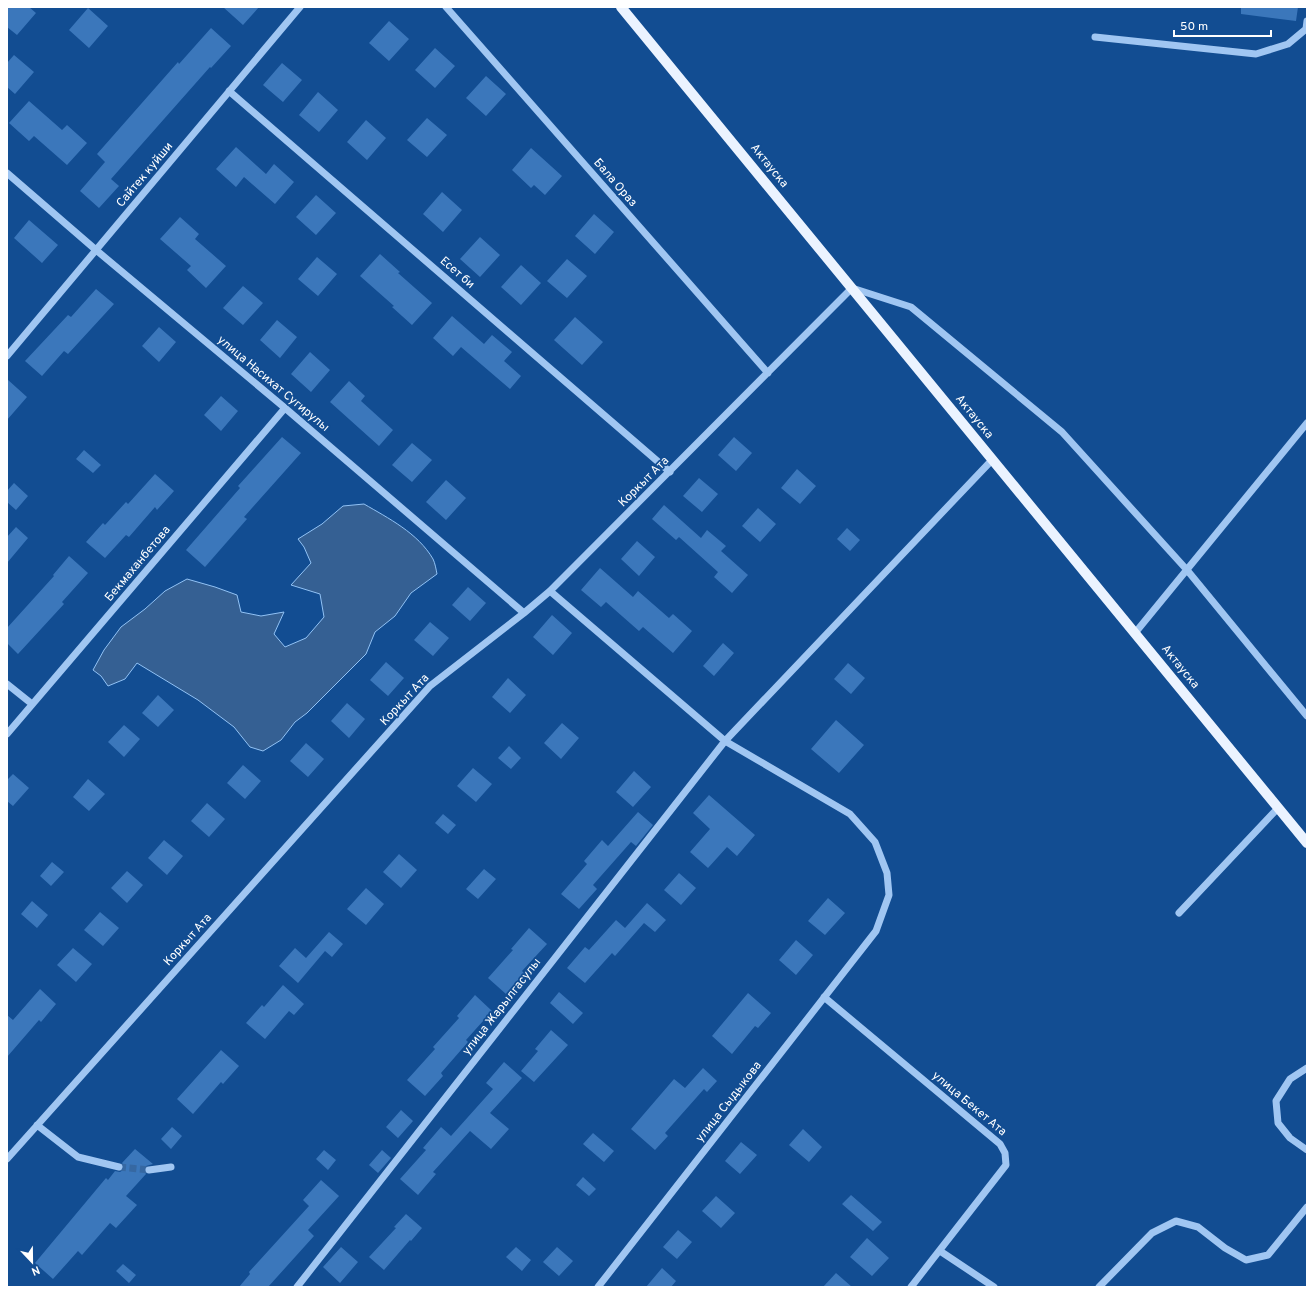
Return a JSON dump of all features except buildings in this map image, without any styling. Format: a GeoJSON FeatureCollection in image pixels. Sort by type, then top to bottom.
{"type":"FeatureCollection","features":[{"type":"Feature","properties":{"kind":"main road","name":"Актауска"},"geometry":{"type":"LineString","coordinates":[[621,7],[1307,843]]}},
{"type":"Feature","properties":{"kind":"street","name":"Сайтек куйши"},"geometry":{"type":"LineString","coordinates":[[7,356],[300,7]]}},
{"type":"Feature","properties":{"kind":"street","name":"Бала Ораз"},"geometry":{"type":"LineString","coordinates":[[446,7],[768,373]]}},
{"type":"Feature","properties":{"kind":"street"},"geometry":{"type":"LineString","coordinates":[[1095,37],[1256,54],[1288,44],[1306,29],[1307,20]]}},
{"type":"Feature","properties":{"kind":"street","name":"Есет би"},"geometry":{"type":"LineString","coordinates":[[230,91],[670,472]]}},
{"type":"Feature","properties":{"kind":"street","name":"улица Насихат Сугирулы"},"geometry":{"type":"LineString","coordinates":[[7,173],[96,250],[285,408],[524,614]]}},
{"type":"Feature","properties":{"kind":"street","name":"Коркыт Ата"},"geometry":{"type":"LineString","coordinates":[[7,1159],[430,686],[524,614],[550,591],[852,288]]}},
{"type":"Feature","properties":{"kind":"street"},"geometry":{"type":"LineString","coordinates":[[852,288],[911,308],[1062,432],[1187,570],[1307,716]]}},
{"type":"Feature","properties":{"kind":"street","name":"Бекмаханбетова"},"geometry":{"type":"LineString","coordinates":[[7,734],[285,408]]}},
{"type":"Feature","properties":{"kind":"street"},"geometry":{"type":"LineString","coordinates":[[1135,633],[1307,423]]}},
{"type":"Feature","properties":{"kind":"street","name":"улица Жарылгасулы"},"geometry":{"type":"LineString","coordinates":[[297,1287],[725,741],[992,460]]}},
{"type":"Feature","properties":{"kind":"street","name":"улица Сыдыкова"},"geometry":{"type":"LineString","coordinates":[[550,591],[725,741],[850,814],[875,842],[887,872],[889,895],[876,931],[598,1287]]}},
{"type":"Feature","properties":{"kind":"street"},"geometry":{"type":"LineString","coordinates":[[7,684],[32,704]]}},
{"type":"Feature","properties":{"kind":"street"},"geometry":{"type":"LineString","coordinates":[[1179,913],[1278,808]]}},
{"type":"Feature","properties":{"kind":"street","name":"улица Бекет Ата"},"geometry":{"type":"LineString","coordinates":[[824,997],[1000,1144],[1005,1153],[1006,1166],[911,1287]]}},
{"type":"Feature","properties":{"kind":"street"},"geometry":{"type":"LineString","coordinates":[[1307,1068],[1290,1079],[1276,1101],[1278,1123],[1290,1138],[1307,1150]]}},
{"type":"Feature","properties":{"kind":"street"},"geometry":{"type":"LineString","coordinates":[[37,1125],[78,1157],[119,1167]]}},
{"type":"Feature","properties":{"kind":"street"},"geometry":{"type":"LineString","coordinates":[[149,1170],[171,1167]]}},
{"type":"Feature","properties":{"kind":"street"},"geometry":{"type":"LineString","coordinates":[[1099,1287],[1152,1233],[1176,1221],[1198,1227],[1225,1248],[1246,1260],[1268,1255],[1307,1207]]}},
{"type":"Feature","properties":{"kind":"street"},"geometry":{"type":"LineString","coordinates":[[940,1251],[994,1287]]}},
{"type":"Feature","properties":{"kind":"water"},"geometry":{"type":"Polygon","coordinates":[[[364,504],[402,527],[419,541],[433,559],[437,574],[411,593],[395,616],[375,632],[366,654],[307,713],[295,722],[281,740],[263,751],[250,747],[234,727],[198,700],[137,663],[125,679],[108,686],[101,676],[93,670],[104,650],[121,627],[145,609],[165,591],[187,579],[237,595],[241,612],[261,616],[284,612],[274,634],[285,647],[306,638],[324,617],[320,594],[291,585],[311,563],[304,547],[298,539],[322,524],[343,506],[364,504]]]}},
{"type":"Feature","properties":{"kind":"tunnel"},"geometry":{"type":"LineString","coordinates":[[119,1167],[149,1170]]}}]}
